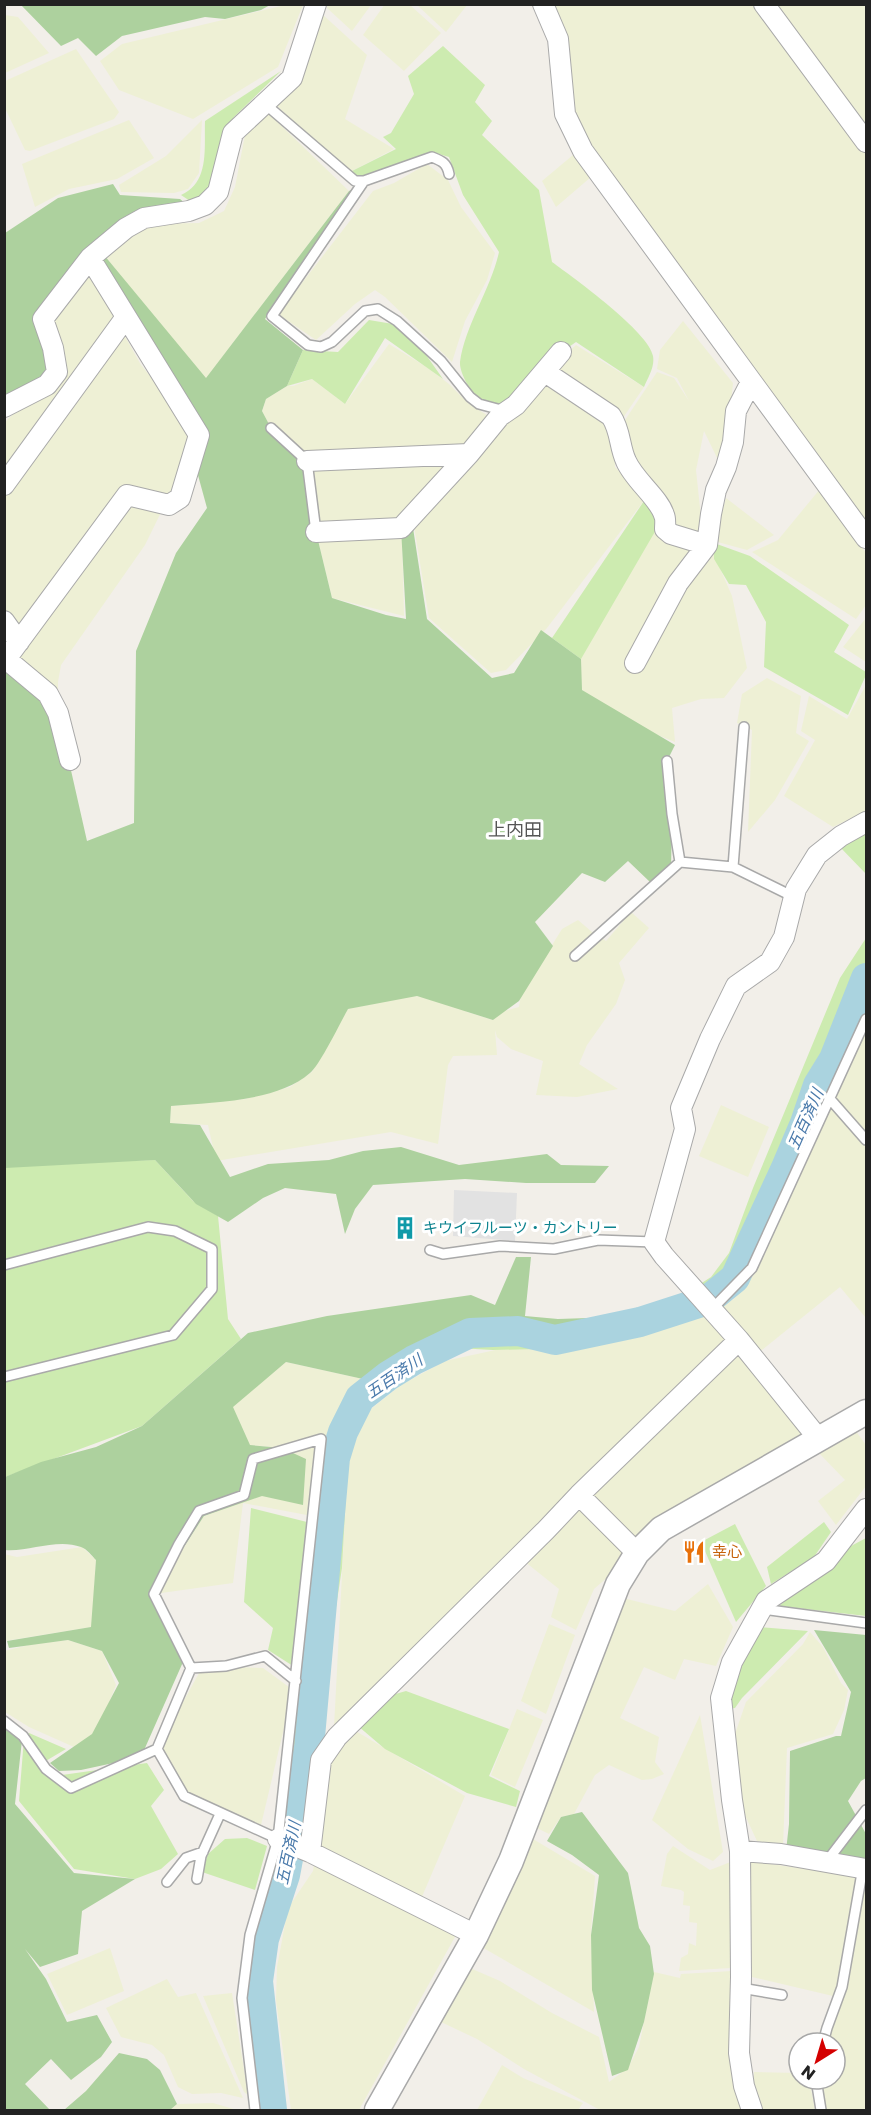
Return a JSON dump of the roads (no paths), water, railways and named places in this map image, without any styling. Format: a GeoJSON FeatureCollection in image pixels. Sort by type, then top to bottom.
{"type":"FeatureCollection","features":[{"type":"Feature","properties":{"kind":"street"},"geometry":{"type":"LineString","coordinates":[[71,393],[57,372],[53,348],[43,319],[90,258],[126,228],[144,218],[189,211],[205,204],[218,192],[233,133],[292,78],[316,4]]}},
{"type":"Feature","properties":{"kind":"street"},"geometry":{"type":"LineString","coordinates":[[543,4],[558,39],[565,114],[583,151],[867,538]]}},
{"type":"Feature","properties":{"kind":"street"},"geometry":{"type":"LineString","coordinates":[[764,4],[867,142]]}},
{"type":"Feature","properties":{"kind":"street"},"geometry":{"type":"LineString","coordinates":[[70,760],[58,713],[48,694],[6,659],[126,495],[169,505],[180,498],[199,435],[90,258]]}},
{"type":"Feature","properties":{"kind":"street"},"geometry":{"type":"LineString","coordinates":[[4,485],[126,317]]}},
{"type":"Feature","properties":{"kind":"street"},"geometry":{"type":"LineString","coordinates":[[316,532],[401,528],[469,454],[500,416],[516,405],[561,352]]}},
{"type":"Feature","properties":{"kind":"street"},"geometry":{"type":"LineString","coordinates":[[4,407],[47,385],[57,372]]}},
{"type":"Feature","properties":{"kind":"street"},"geometry":{"type":"LineString","coordinates":[[545,372],[611,417],[617,425],[624,459],[634,476],[660,507],[665,516],[665,530],[707,545]]}},
{"type":"Feature","properties":{"kind":"street"},"geometry":{"type":"LineString","coordinates":[[634,663],[678,584],[707,545],[716,490],[733,442],[736,411],[751,382]]}},
{"type":"Feature","properties":{"kind":"street"},"geometry":{"type":"LineString","coordinates":[[307,461],[469,454]]}},
{"type":"Feature","properties":{"kind":"street"},"geometry":{"type":"LineString","coordinates":[[4,621],[18,642]]}},
{"type":"Feature","properties":{"kind":"street"},"geometry":{"type":"LineString","coordinates":[[818,1438],[739,1340],[654,1242],[685,1129],[681,1108],[710,1039],[736,986],[770,962],[784,937],[796,889],[817,855],[841,836],[867,822]]}},
{"type":"Feature","properties":{"kind":"street"},"geometry":{"type":"LineString","coordinates":[[310,1852],[321,1760],[337,1737],[395,1682],[579,1495],[739,1340]]}},
{"type":"Feature","properties":{"kind":"street"},"geometry":{"type":"LineString","coordinates":[[377,2110],[476,1935],[511,1861],[618,1584],[637,1553],[661,1529],[867,1412]]}},
{"type":"Feature","properties":{"kind":"street"},"geometry":{"type":"LineString","coordinates":[[579,1495],[637,1553]]}},
{"type":"Feature","properties":{"kind":"street"},"geometry":{"type":"LineString","coordinates":[[752,2110],[744,2086],[739,2053],[740,1851],[722,1723],[721,1698],[732,1662],[766,1601],[826,1561],[867,1509]]}},
{"type":"Feature","properties":{"kind":"street"},"geometry":{"type":"LineString","coordinates":[[278,1839],[310,1852],[476,1935]]}},
{"type":"Feature","properties":{"kind":"street"},"geometry":{"type":"LineString","coordinates":[[740,1851],[782,1854],[865,1868]]}},
{"type":"Feature","properties":{"kind":"lane"},"geometry":{"type":"LineString","coordinates":[[264,103],[356,181],[364,181],[432,157],[443,161],[448,166],[449,174]]}},
{"type":"Feature","properties":{"kind":"lane"},"geometry":{"type":"LineString","coordinates":[[364,181],[272,316],[308,345],[321,347],[332,342],[366,311],[378,309],[397,321],[441,361],[470,398],[479,404],[507,411]]}},
{"type":"Feature","properties":{"kind":"lane"},"geometry":{"type":"LineString","coordinates":[[271,428],[307,461],[316,532]]}},
{"type":"Feature","properties":{"kind":"lane"},"geometry":{"type":"LineString","coordinates":[[733,867],[744,727]]}},
{"type":"Feature","properties":{"kind":"lane"},"geometry":{"type":"LineString","coordinates":[[667,761],[672,814],[680,861]]}},
{"type":"Feature","properties":{"kind":"lane"},"geometry":{"type":"LineString","coordinates":[[575,956],[680,861],[733,867],[794,897]]}},
{"type":"Feature","properties":{"kind":"lane"},"geometry":{"type":"LineString","coordinates":[[712,1309],[752,1268],[867,1019]]}},
{"type":"Feature","properties":{"kind":"lane"},"geometry":{"type":"LineString","coordinates":[[830,1099],[867,1140]]}},
{"type":"Feature","properties":{"kind":"lane"},"geometry":{"type":"LineString","coordinates":[[4,1265],[148,1227],[175,1231],[212,1249],[212,1289],[173,1335],[4,1377]]}},
{"type":"Feature","properties":{"kind":"lane"},"geometry":{"type":"LineString","coordinates":[[430,1250],[443,1254],[500,1246],[554,1249],[598,1240],[654,1242]]}},
{"type":"Feature","properties":{"kind":"lane"},"geometry":{"type":"LineString","coordinates":[[4,1720],[23,1737],[46,1768],[71,1788],[157,1749],[191,1668],[154,1593],[179,1544],[199,1511],[244,1495],[253,1459],[321,1439],[278,1839],[250,1935],[242,1998],[255,2110]]}},
{"type":"Feature","properties":{"kind":"lane"},"geometry":{"type":"LineString","coordinates":[[762,1609],[867,1623]]}},
{"type":"Feature","properties":{"kind":"lane"},"geometry":{"type":"LineString","coordinates":[[191,1668],[226,1666],[265,1656],[296,1681]]}},
{"type":"Feature","properties":{"kind":"lane"},"geometry":{"type":"LineString","coordinates":[[157,1749],[184,1796],[278,1839]]}},
{"type":"Feature","properties":{"kind":"lane"},"geometry":{"type":"LineString","coordinates":[[827,1861],[866,1810]]}},
{"type":"Feature","properties":{"kind":"lane"},"geometry":{"type":"LineString","coordinates":[[197,1879],[203,1852],[220,1814]]}},
{"type":"Feature","properties":{"kind":"lane"},"geometry":{"type":"LineString","coordinates":[[166,1882],[186,1858],[203,1852]]}},
{"type":"Feature","properties":{"kind":"lane"},"geometry":{"type":"LineString","coordinates":[[825,2031],[842,1987],[865,1868]]}},
{"type":"Feature","properties":{"kind":"lane"},"geometry":{"type":"LineString","coordinates":[[741,1988],[782,1995]]}},
{"type":"Feature","properties":{"kind":"lane"},"geometry":{"type":"LineString","coordinates":[[818,2091],[821,2110]]}},
{"type":"Feature","properties":{"kind":"waterway","name":"五百済川"},"geometry":{"type":"LineString","coordinates":[[272,2110],[258,1981],[264,1939],[285,1875],[309,1748],[335,1458],[343,1432],[360,1398],[388,1376],[414,1360],[470,1333],[518,1331],[555,1340],[640,1322],[708,1300],[735,1278],[785,1170],[818,1085],[834,1059],[866,978]]}},
{"type":"Feature","properties":{"kind":"place","name":"キウイフルーツ・カントリー"},"geometry":{"type":"Point","coordinates":[405,1228]}},
{"type":"Feature","properties":{"kind":"place","name":"幸心"},"geometry":{"type":"Point","coordinates":[694,1552]}},
{"type":"Feature","properties":{"kind":"district","name":"上内田"},"geometry":{"type":"Point","coordinates":[515,830]}}]}
